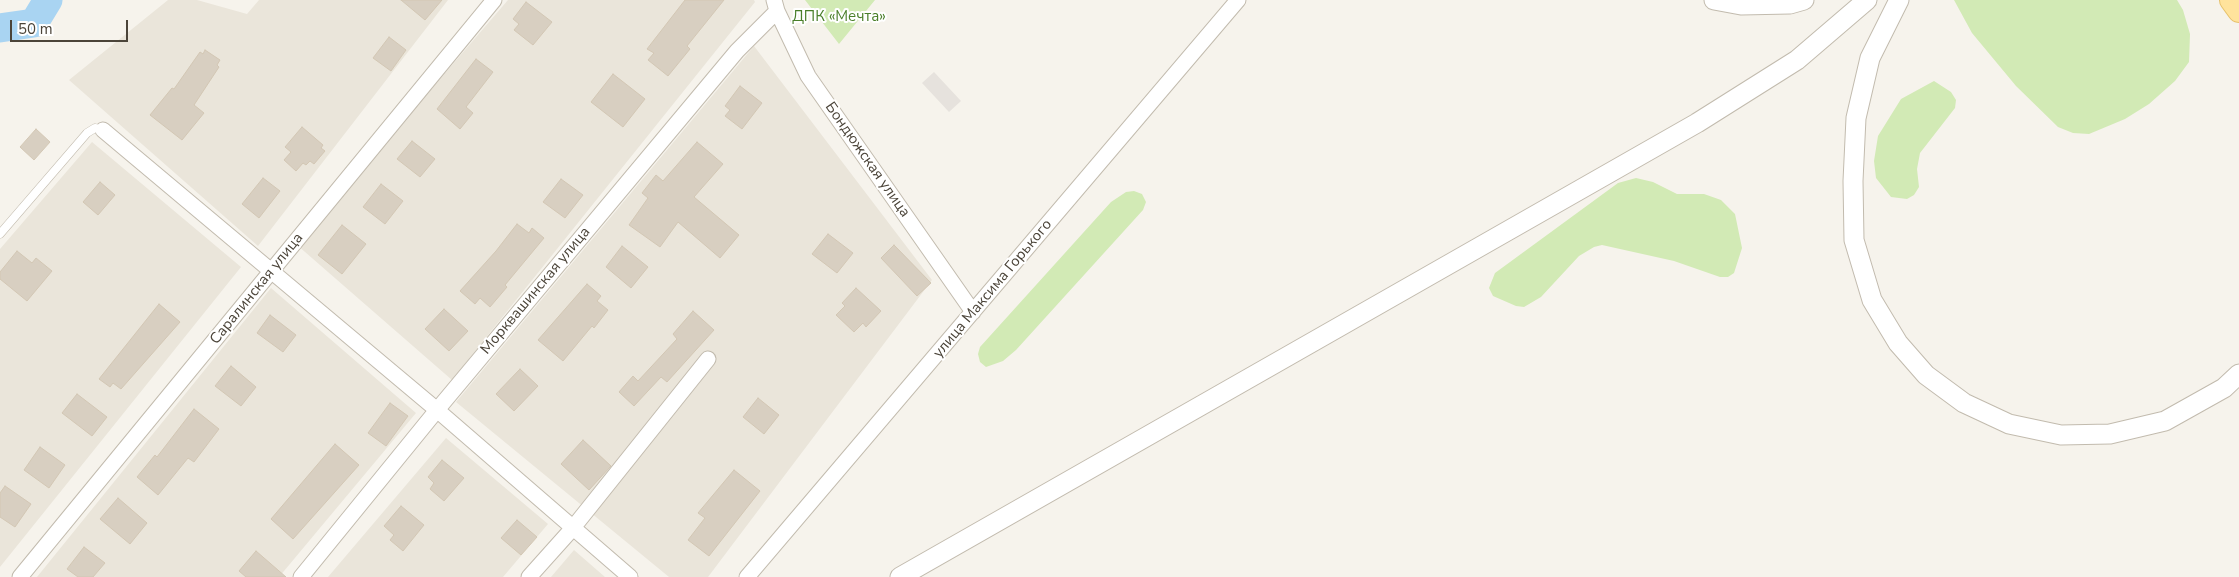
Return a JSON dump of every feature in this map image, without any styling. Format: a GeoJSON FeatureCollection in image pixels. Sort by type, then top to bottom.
{"type":"FeatureCollection","features":[{"type":"Feature","properties":{"kind":"main road"},"geometry":{"type":"LineString","coordinates":[[2231,0],[2239,11]]}},
{"type":"Feature","properties":{"kind":"street","name":"Саралинская улица"},"geometry":{"type":"LineString","coordinates":[[20,577],[494,0]]}},
{"type":"Feature","properties":{"kind":"street","name":"улица Максима Горького"},"geometry":{"type":"LineString","coordinates":[[747,577],[1238,0]]}},
{"type":"Feature","properties":{"kind":"street"},"geometry":{"type":"LineString","coordinates":[[1714,0],[1741,5],[1790,4],[1804,0]]}},
{"type":"Feature","properties":{"kind":"street"},"geometry":{"type":"LineString","coordinates":[[900,577],[1697,123],[1797,60],[1867,0]]}},
{"type":"Feature","properties":{"kind":"street"},"geometry":{"type":"LineString","coordinates":[[1899,0],[1870,58],[1856,118],[1853,181],[1854,240],[1872,300],[1898,343],[1926,375],[1964,403],[2009,424],[2062,435],[2110,434],[2165,421],[2224,388],[2239,374]]}},
{"type":"Feature","properties":{"kind":"street","name":"Бондюжская улица"},"geometry":{"type":"LineString","coordinates":[[775,5],[808,76],[973,312]]}},
{"type":"Feature","properties":{"kind":"street","name":"Морквашинская улица"},"geometry":{"type":"LineString","coordinates":[[301,577],[436,410],[775,5]]}},
{"type":"Feature","properties":{"kind":"street"},"geometry":{"type":"LineString","coordinates":[[103,130],[270,273],[436,410],[630,577]]}},
{"type":"Feature","properties":{"kind":"street"},"geometry":{"type":"LineString","coordinates":[[529,577],[572,528],[708,359]]}},
{"type":"Feature","properties":{"kind":"lane"},"geometry":{"type":"LineString","coordinates":[[0,234],[87,133],[95,128],[103,130]]}},
{"type":"Feature","properties":{"kind":"shaded area"},"geometry":{"type":"Polygon","coordinates":[[[168,0],[197,0],[247,14],[259,0],[448,0],[258,246],[69,80],[168,0]]]}},
{"type":"Feature","properties":{"kind":"shaded area"},"geometry":{"type":"Polygon","coordinates":[[[508,0],[754,0],[755,2],[452,380],[297,245],[508,0]]]}},
{"type":"Feature","properties":{"kind":"shaded area"},"geometry":{"type":"Polygon","coordinates":[[[754,46],[932,280],[708,577],[669,577],[456,402],[754,46]]]}},
{"type":"Feature","properties":{"kind":"shaded area"},"geometry":{"type":"Polygon","coordinates":[[[934,72],[961,101],[949,112],[922,83],[934,72]]]}},
{"type":"Feature","properties":{"kind":"shaded area"},"geometry":{"type":"Polygon","coordinates":[[[92,142],[241,267],[0,567],[0,249],[92,142]]]}},
{"type":"Feature","properties":{"kind":"shaded area"},"geometry":{"type":"Polygon","coordinates":[[[271,288],[416,413],[279,577],[37,577],[271,288]]]}},
{"type":"Feature","properties":{"kind":"shaded area"},"geometry":{"type":"Polygon","coordinates":[[[446,438],[548,524],[503,577],[328,577],[446,438]]]}},
{"type":"Feature","properties":{"kind":"shaded area"},"geometry":{"type":"Polygon","coordinates":[[[574,550],[605,577],[551,577],[574,550]]]}},
{"type":"Feature","properties":{"kind":"green space","name":"ДПК «Мечта»"},"geometry":{"type":"Polygon","coordinates":[[[805,0],[875,0],[839,44],[805,0]]]}},
{"type":"Feature","properties":{"kind":"green space"},"geometry":{"type":"Polygon","coordinates":[[[1954,0],[2177,0],[2183,10],[2190,34],[2189,62],[2175,81],[2149,104],[2125,119],[2089,134],[2073,133],[2058,127],[2016,86],[1972,33],[1954,0]]]}},
{"type":"Feature","properties":{"kind":"green space"},"geometry":{"type":"Polygon","coordinates":[[[1934,81],[1951,92],[1956,100],[1955,108],[1920,153],[1917,169],[1919,187],[1914,195],[1907,199],[1891,197],[1876,178],[1874,161],[1878,136],[1901,99],[1934,81]]]}},
{"type":"Feature","properties":{"kind":"green space"},"geometry":{"type":"Polygon","coordinates":[[[1636,178],[1653,182],[1677,194],[1704,194],[1721,200],[1735,214],[1742,248],[1734,273],[1728,277],[1720,277],[1674,261],[1602,245],[1594,247],[1579,256],[1541,297],[1524,307],[1516,306],[1493,296],[1489,288],[1495,273],[1618,183],[1636,178]]]}},
{"type":"Feature","properties":{"kind":"green space"},"geometry":{"type":"Polygon","coordinates":[[[1134,191],[1142,194],[1146,202],[1143,210],[1016,350],[1003,361],[986,367],[980,362],[978,354],[980,347],[1111,202],[1126,192],[1134,191]]]}},
{"type":"Feature","properties":{"kind":"building"},"geometry":{"type":"Polygon","coordinates":[[[401,0],[442,0],[425,20],[401,0]]]}},
{"type":"Feature","properties":{"kind":"building"},"geometry":{"type":"Polygon","coordinates":[[[685,0],[724,0],[687,46],[690,49],[668,76],[648,60],[654,53],[647,49],[685,0]]]}},
{"type":"Feature","properties":{"kind":"building"},"geometry":{"type":"Polygon","coordinates":[[[526,2],[552,22],[533,45],[514,30],[519,24],[513,19],[526,2]]]}},
{"type":"Feature","properties":{"kind":"building"},"geometry":{"type":"Polygon","coordinates":[[[389,37],[406,50],[391,71],[373,58],[389,37]]]}},
{"type":"Feature","properties":{"kind":"building"},"geometry":{"type":"Polygon","coordinates":[[[205,50],[220,60],[217,65],[219,67],[194,105],[204,113],[182,140],[150,115],[172,88],[174,89],[200,52],[203,54],[205,50]]]}},
{"type":"Feature","properties":{"kind":"building"},"geometry":{"type":"Polygon","coordinates":[[[476,59],[493,72],[466,107],[473,113],[460,129],[437,109],[476,59]]]}},
{"type":"Feature","properties":{"kind":"building"},"geometry":{"type":"Polygon","coordinates":[[[613,74],[645,99],[623,127],[591,102],[613,74]]]}},
{"type":"Feature","properties":{"kind":"building"},"geometry":{"type":"Polygon","coordinates":[[[740,86],[762,103],[742,129],[725,116],[730,110],[725,106],[740,86]]]}},
{"type":"Feature","properties":{"kind":"building"},"geometry":{"type":"Polygon","coordinates":[[[302,127],[323,145],[321,148],[325,151],[314,164],[310,161],[306,165],[303,163],[296,171],[284,160],[291,152],[285,147],[302,127]]]}},
{"type":"Feature","properties":{"kind":"building"},"geometry":{"type":"Polygon","coordinates":[[[36,129],[50,142],[34,160],[20,147],[36,129]]]}},
{"type":"Feature","properties":{"kind":"building"},"geometry":{"type":"Polygon","coordinates":[[[412,141],[435,159],[420,177],[397,159],[412,141]]]}},
{"type":"Feature","properties":{"kind":"building"},"geometry":{"type":"Polygon","coordinates":[[[697,142],[723,164],[694,197],[739,235],[720,258],[678,222],[660,247],[629,225],[648,198],[642,193],[656,175],[663,181],[697,142]]]}},
{"type":"Feature","properties":{"kind":"building"},"geometry":{"type":"Polygon","coordinates":[[[263,178],[280,191],[259,218],[242,204],[263,178]]]}},
{"type":"Feature","properties":{"kind":"building"},"geometry":{"type":"Polygon","coordinates":[[[561,179],[583,195],[565,218],[543,202],[561,179]]]}},
{"type":"Feature","properties":{"kind":"building"},"geometry":{"type":"Polygon","coordinates":[[[100,182],[115,195],[98,215],[83,202],[100,182]]]}},
{"type":"Feature","properties":{"kind":"building"},"geometry":{"type":"Polygon","coordinates":[[[381,184],[403,201],[385,224],[363,207],[381,184]]]}},
{"type":"Feature","properties":{"kind":"building"},"geometry":{"type":"Polygon","coordinates":[[[517,224],[529,233],[532,228],[544,238],[505,285],[507,287],[490,307],[480,298],[475,304],[460,291],[496,251],[517,224]]]}},
{"type":"Feature","properties":{"kind":"building"},"geometry":{"type":"Polygon","coordinates":[[[342,225],[366,244],[342,274],[318,255],[342,225]]]}},
{"type":"Feature","properties":{"kind":"building"},"geometry":{"type":"Polygon","coordinates":[[[828,234],[853,253],[837,273],[812,254],[828,234]]]}},
{"type":"Feature","properties":{"kind":"building"},"geometry":{"type":"Polygon","coordinates":[[[894,245],[931,283],[917,296],[881,258],[894,245]]]}},
{"type":"Feature","properties":{"kind":"building"},"geometry":{"type":"Polygon","coordinates":[[[622,246],[648,267],[631,288],[606,267],[622,246]]]}},
{"type":"Feature","properties":{"kind":"building"},"geometry":{"type":"Polygon","coordinates":[[[17,251],[32,263],[36,258],[52,271],[27,301],[0,279],[0,272],[17,251]]]}},
{"type":"Feature","properties":{"kind":"building"},"geometry":{"type":"Polygon","coordinates":[[[587,284],[601,296],[597,301],[608,310],[563,361],[538,340],[587,284]]]}},
{"type":"Feature","properties":{"kind":"building"},"geometry":{"type":"Polygon","coordinates":[[[856,288],[881,311],[866,327],[863,323],[854,332],[836,315],[845,306],[842,303],[856,288]]]}},
{"type":"Feature","properties":{"kind":"building"},"geometry":{"type":"Polygon","coordinates":[[[159,304],[180,322],[121,389],[113,383],[110,387],[99,379],[159,304]]]}},
{"type":"Feature","properties":{"kind":"building"},"geometry":{"type":"Polygon","coordinates":[[[444,309],[468,331],[449,351],[425,329],[444,309]]]}},
{"type":"Feature","properties":{"kind":"building"},"geometry":{"type":"Polygon","coordinates":[[[693,311],[714,330],[667,382],[661,377],[634,406],[619,392],[633,376],[638,381],[677,339],[673,334],[693,311]]]}},
{"type":"Feature","properties":{"kind":"building"},"geometry":{"type":"Polygon","coordinates":[[[270,315],[296,335],[283,352],[257,333],[270,315]]]}},
{"type":"Feature","properties":{"kind":"building"},"geometry":{"type":"Polygon","coordinates":[[[231,366],[256,387],[241,406],[215,386],[231,366]]]}},
{"type":"Feature","properties":{"kind":"building"},"geometry":{"type":"Polygon","coordinates":[[[520,369],[538,386],[514,411],[496,394],[520,369]]]}},
{"type":"Feature","properties":{"kind":"building"},"geometry":{"type":"Polygon","coordinates":[[[77,394],[107,417],[92,436],[62,413],[77,394]]]}},
{"type":"Feature","properties":{"kind":"building"},"geometry":{"type":"Polygon","coordinates":[[[758,398],[779,415],[764,434],[743,417],[758,398]]]}},
{"type":"Feature","properties":{"kind":"building"},"geometry":{"type":"Polygon","coordinates":[[[390,403],[408,416],[386,446],[368,433],[390,403]]]}},
{"type":"Feature","properties":{"kind":"building"},"geometry":{"type":"Polygon","coordinates":[[[194,409],[219,429],[194,462],[188,458],[158,495],[137,477],[155,455],[157,457],[194,409]]]}},
{"type":"Feature","properties":{"kind":"building"},"geometry":{"type":"Polygon","coordinates":[[[583,440],[611,466],[589,490],[561,464],[583,440]]]}},
{"type":"Feature","properties":{"kind":"building"},"geometry":{"type":"Polygon","coordinates":[[[335,444],[359,465],[293,539],[271,519],[335,444]]]}},
{"type":"Feature","properties":{"kind":"building"},"geometry":{"type":"Polygon","coordinates":[[[40,447],[65,465],[49,488],[24,470],[40,447]]]}},
{"type":"Feature","properties":{"kind":"building"},"geometry":{"type":"Polygon","coordinates":[[[442,460],[464,478],[444,501],[430,489],[434,483],[428,477],[442,460]]]}},
{"type":"Feature","properties":{"kind":"building"},"geometry":{"type":"Polygon","coordinates":[[[734,470],[760,491],[709,556],[688,540],[705,518],[698,513],[734,470]]]}},
{"type":"Feature","properties":{"kind":"building"},"geometry":{"type":"Polygon","coordinates":[[[5,486],[31,504],[15,527],[0,517],[0,493],[5,486]]]}},
{"type":"Feature","properties":{"kind":"building"},"geometry":{"type":"Polygon","coordinates":[[[118,498],[147,523],[130,544],[100,519],[118,498]]]}},
{"type":"Feature","properties":{"kind":"building"},"geometry":{"type":"Polygon","coordinates":[[[401,506],[424,525],[403,551],[390,540],[394,535],[384,526],[401,506]]]}},
{"type":"Feature","properties":{"kind":"building"},"geometry":{"type":"Polygon","coordinates":[[[517,520],[537,537],[521,555],[501,538],[517,520]]]}},
{"type":"Feature","properties":{"kind":"building"},"geometry":{"type":"Polygon","coordinates":[[[84,547],[105,563],[93,577],[78,577],[67,569],[84,547]]]}},
{"type":"Feature","properties":{"kind":"building"},"geometry":{"type":"Polygon","coordinates":[[[256,551],[286,577],[246,577],[239,571],[256,551]]]}},
{"type":"Feature","properties":{"kind":"waterway"},"geometry":{"type":"LineString","coordinates":[[0,28],[34,23],[48,0]]}}]}
